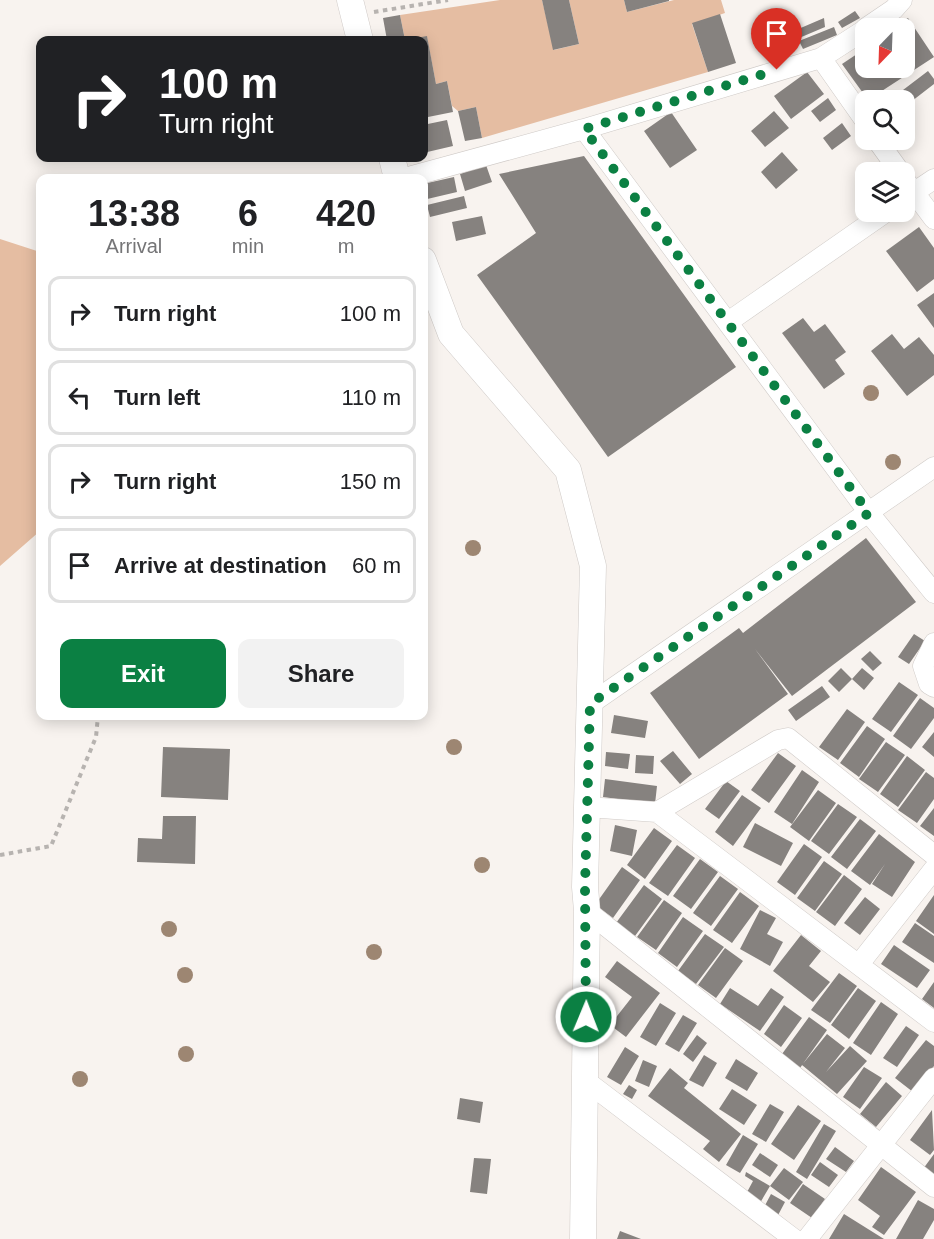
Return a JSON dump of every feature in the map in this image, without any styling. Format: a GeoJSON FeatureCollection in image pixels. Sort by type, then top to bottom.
{"type":"FeatureCollection","features":[{"type":"Feature","properties":{"kind":"street"},"geometry":{"type":"LineString","coordinates":[[881,18],[902,0]]}},
{"type":"Feature","properties":{"kind":"street"},"geometry":{"type":"LineString","coordinates":[[352,7],[359,36]]}},
{"type":"Feature","properties":{"kind":"street"},"geometry":{"type":"LineString","coordinates":[[420,174],[584,129],[820,58],[855,36]]}},
{"type":"Feature","properties":{"kind":"street"},"geometry":{"type":"LineString","coordinates":[[820,58],[855,107]]}},
{"type":"Feature","properties":{"kind":"street"},"geometry":{"type":"LineString","coordinates":[[584,129],[869,513],[934,593]]}},
{"type":"Feature","properties":{"kind":"street"},"geometry":{"type":"LineString","coordinates":[[915,187],[934,179]]}},
{"type":"Feature","properties":{"kind":"street"},"geometry":{"type":"LineString","coordinates":[[915,198],[934,219]]}},
{"type":"Feature","properties":{"kind":"street"},"geometry":{"type":"LineString","coordinates":[[728,322],[872,222]]}},
{"type":"Feature","properties":{"kind":"street"},"geometry":{"type":"LineString","coordinates":[[428,273],[451,333],[568,470],[592,566],[585,887],[587,911],[583,1239]]}},
{"type":"Feature","properties":{"kind":"street"},"geometry":{"type":"LineString","coordinates":[[590,704],[934,466]]}},
{"type":"Feature","properties":{"kind":"street"},"geometry":{"type":"LineString","coordinates":[[934,644],[923,666],[929,684],[934,687]]}},
{"type":"Feature","properties":{"kind":"street"},"geometry":{"type":"LineString","coordinates":[[657,812],[778,740],[788,738],[934,855]]}},
{"type":"Feature","properties":{"kind":"street"},"geometry":{"type":"LineString","coordinates":[[587,807],[657,812],[860,963],[934,1022]]}},
{"type":"Feature","properties":{"kind":"street"},"geometry":{"type":"LineString","coordinates":[[860,963],[934,869]]}},
{"type":"Feature","properties":{"kind":"street"},"geometry":{"type":"LineString","coordinates":[[587,911],[934,1187]]}},
{"type":"Feature","properties":{"kind":"street"},"geometry":{"type":"LineString","coordinates":[[807,1239],[934,1078]]}},
{"type":"Feature","properties":{"kind":"street"},"geometry":{"type":"LineString","coordinates":[[586,1081],[794,1239]]}},
{"type":"Feature","properties":{"kind":"path"},"geometry":{"type":"LineString","coordinates":[[352,7],[448,0]]}},
{"type":"Feature","properties":{"kind":"path"},"geometry":{"type":"LineString","coordinates":[[0,855],[51,846],[96,737],[98,720]]}},
{"type":"Feature","properties":{"kind":"shaded area"},"geometry":{"type":"Polygon","coordinates":[[[500,0],[542,0],[554,50],[579,44],[569,0],[624,0],[627,12],[674,0],[721,0],[725,13],[692,24],[708,72],[482,138],[476,107],[458,111],[452,106],[447,81],[436,84],[428,36],[404,36],[400,15],[500,0]]]}},
{"type":"Feature","properties":{"kind":"shaded area"},"geometry":{"type":"Polygon","coordinates":[[[0,239],[36,251],[36,534],[0,566],[0,239]]]}},
{"type":"Feature","properties":{"kind":"building"},"geometry":{"type":"Polygon","coordinates":[[[542,0],[569,0],[579,44],[553,50],[542,0]]]}},
{"type":"Feature","properties":{"kind":"building"},"geometry":{"type":"Polygon","coordinates":[[[624,0],[669,0],[669,1],[627,12],[624,0]]]}},
{"type":"Feature","properties":{"kind":"building"},"geometry":{"type":"Polygon","coordinates":[[[855,11],[860,18],[855,18],[855,21],[842,28],[838,22],[855,11]]]}},
{"type":"Feature","properties":{"kind":"building"},"geometry":{"type":"Polygon","coordinates":[[[720,14],[736,63],[708,72],[692,23],[720,14]]]}},
{"type":"Feature","properties":{"kind":"building"},"geometry":{"type":"Polygon","coordinates":[[[400,15],[404,36],[386,36],[383,18],[400,15]]]}},
{"type":"Feature","properties":{"kind":"building"},"geometry":{"type":"Polygon","coordinates":[[[824,18],[825,27],[792,41],[789,33],[824,18]]]}},
{"type":"Feature","properties":{"kind":"building"},"geometry":{"type":"Polygon","coordinates":[[[834,27],[837,35],[803,49],[799,41],[834,27]]]}},
{"type":"Feature","properties":{"kind":"building"},"geometry":{"type":"Polygon","coordinates":[[[915,28],[934,57],[915,69],[915,28]]]}},
{"type":"Feature","properties":{"kind":"building"},"geometry":{"type":"Polygon","coordinates":[[[428,41],[436,84],[447,81],[453,112],[428,117],[428,41]]]}},
{"type":"Feature","properties":{"kind":"building"},"geometry":{"type":"Polygon","coordinates":[[[855,55],[855,78],[902,78],[883,90],[861,90],[842,64],[855,55]]]}},
{"type":"Feature","properties":{"kind":"building"},"geometry":{"type":"Polygon","coordinates":[[[928,71],[934,79],[934,84],[915,99],[915,90],[903,90],[928,71]]]}},
{"type":"Feature","properties":{"kind":"building"},"geometry":{"type":"Polygon","coordinates":[[[807,72],[824,94],[791,119],[774,96],[807,72]]]}},
{"type":"Feature","properties":{"kind":"building"},"geometry":{"type":"Polygon","coordinates":[[[828,98],[836,110],[820,122],[811,111],[828,98]]]}},
{"type":"Feature","properties":{"kind":"building"},"geometry":{"type":"Polygon","coordinates":[[[476,107],[482,138],[465,141],[458,111],[476,107]]]}},
{"type":"Feature","properties":{"kind":"building"},"geometry":{"type":"Polygon","coordinates":[[[774,111],[789,128],[765,147],[751,131],[774,111]]]}},
{"type":"Feature","properties":{"kind":"building"},"geometry":{"type":"Polygon","coordinates":[[[671,112],[697,150],[670,168],[644,131],[671,112]]]}},
{"type":"Feature","properties":{"kind":"building"},"geometry":{"type":"Polygon","coordinates":[[[447,120],[453,146],[428,152],[428,124],[447,120]]]}},
{"type":"Feature","properties":{"kind":"building"},"geometry":{"type":"Polygon","coordinates":[[[842,123],[851,136],[832,150],[823,138],[842,123]]]}},
{"type":"Feature","properties":{"kind":"building"},"geometry":{"type":"Polygon","coordinates":[[[782,152],[798,170],[776,189],[761,172],[782,152]]]}},
{"type":"Feature","properties":{"kind":"building"},"geometry":{"type":"Polygon","coordinates":[[[584,156],[736,367],[608,457],[477,275],[536,233],[499,174],[584,156]]]}},
{"type":"Feature","properties":{"kind":"building"},"geometry":{"type":"Polygon","coordinates":[[[486,165],[492,182],[465,191],[460,174],[486,165]]]}},
{"type":"Feature","properties":{"kind":"building"},"geometry":{"type":"Polygon","coordinates":[[[454,177],[457,192],[428,199],[428,183],[454,177]]]}},
{"type":"Feature","properties":{"kind":"building"},"geometry":{"type":"Polygon","coordinates":[[[464,196],[467,208],[430,217],[428,205],[464,196]]]}},
{"type":"Feature","properties":{"kind":"building"},"geometry":{"type":"Polygon","coordinates":[[[482,216],[486,234],[456,241],[452,222],[482,216]]]}},
{"type":"Feature","properties":{"kind":"building"},"geometry":{"type":"Polygon","coordinates":[[[919,227],[934,248],[934,279],[917,292],[886,251],[919,227]]]}},
{"type":"Feature","properties":{"kind":"building"},"geometry":{"type":"Polygon","coordinates":[[[934,293],[934,328],[917,305],[934,293]]]}},
{"type":"Feature","properties":{"kind":"building"},"geometry":{"type":"Polygon","coordinates":[[[803,318],[814,332],[825,324],[846,352],[835,360],[845,374],[824,389],[782,333],[803,318]]]}},
{"type":"Feature","properties":{"kind":"building"},"geometry":{"type":"Polygon","coordinates":[[[892,334],[904,349],[919,337],[934,355],[934,375],[907,396],[871,351],[892,334]]]}},
{"type":"Feature","properties":{"kind":"building"},"geometry":{"type":"Polygon","coordinates":[[[866,538],[916,602],[792,696],[755,649],[788,694],[699,759],[650,693],[739,628],[743,633],[866,538]]]}},
{"type":"Feature","properties":{"kind":"building"},"geometry":{"type":"Polygon","coordinates":[[[914,634],[925,641],[909,664],[898,657],[914,634]]]}},
{"type":"Feature","properties":{"kind":"building"},"geometry":{"type":"Polygon","coordinates":[[[870,651],[882,663],[873,671],[861,659],[870,651]]]}},
{"type":"Feature","properties":{"kind":"building"},"geometry":{"type":"Polygon","coordinates":[[[841,668],[852,679],[839,692],[828,681],[841,668]]]}},
{"type":"Feature","properties":{"kind":"building"},"geometry":{"type":"Polygon","coordinates":[[[862,668],[874,678],[864,690],[852,679],[862,668]]]}},
{"type":"Feature","properties":{"kind":"building"},"geometry":{"type":"Polygon","coordinates":[[[899,682],[918,695],[891,732],[872,719],[899,682]]]}},
{"type":"Feature","properties":{"kind":"building"},"geometry":{"type":"Polygon","coordinates":[[[822,686],[830,697],[796,721],[788,710],[822,686]]]}},
{"type":"Feature","properties":{"kind":"building"},"geometry":{"type":"Polygon","coordinates":[[[920,698],[934,708],[934,718],[911,749],[893,736],[920,698]]]}},
{"type":"Feature","properties":{"kind":"building"},"geometry":{"type":"Polygon","coordinates":[[[847,709],[865,722],[838,760],[819,747],[847,709]]]}},
{"type":"Feature","properties":{"kind":"building"},"geometry":{"type":"Polygon","coordinates":[[[614,715],[648,721],[645,738],[611,733],[614,715]]]}},
{"type":"Feature","properties":{"kind":"building"},"geometry":{"type":"Polygon","coordinates":[[[867,726],[885,739],[859,777],[840,763],[867,726]]]}},
{"type":"Feature","properties":{"kind":"building"},"geometry":{"type":"Polygon","coordinates":[[[934,732],[934,757],[922,747],[934,732]]]}},
{"type":"Feature","properties":{"kind":"building"},"geometry":{"type":"Polygon","coordinates":[[[886,742],[905,755],[878,792],[859,779],[886,742]]]}},
{"type":"Feature","properties":{"kind":"building"},"geometry":{"type":"Polygon","coordinates":[[[163,747],[230,749],[228,800],[161,797],[163,747]]]}},
{"type":"Feature","properties":{"kind":"building"},"geometry":{"type":"Polygon","coordinates":[[[673,751],[692,774],[680,784],[660,761],[673,751]]]}},
{"type":"Feature","properties":{"kind":"building"},"geometry":{"type":"Polygon","coordinates":[[[606,752],[630,754],[628,769],[605,766],[606,752]]]}},
{"type":"Feature","properties":{"kind":"building"},"geometry":{"type":"Polygon","coordinates":[[[778,753],[796,766],[769,803],[751,790],[778,753]]]}},
{"type":"Feature","properties":{"kind":"building"},"geometry":{"type":"Polygon","coordinates":[[[636,755],[654,756],[653,774],[635,773],[636,755]]]}},
{"type":"Feature","properties":{"kind":"building"},"geometry":{"type":"Polygon","coordinates":[[[907,756],[925,770],[898,807],[880,794],[907,756]]]}},
{"type":"Feature","properties":{"kind":"building"},"geometry":{"type":"Polygon","coordinates":[[[802,770],[819,782],[792,824],[774,812],[802,770]]]}},
{"type":"Feature","properties":{"kind":"building"},"geometry":{"type":"Polygon","coordinates":[[[926,772],[934,778],[934,799],[917,823],[898,810],[926,772]]]}},
{"type":"Feature","properties":{"kind":"building"},"geometry":{"type":"Polygon","coordinates":[[[605,779],[657,786],[655,804],[603,797],[605,779]]]}},
{"type":"Feature","properties":{"kind":"building"},"geometry":{"type":"Polygon","coordinates":[[[726,781],[740,791],[719,819],[705,809],[726,781]]]}},
{"type":"Feature","properties":{"kind":"building"},"geometry":{"type":"Polygon","coordinates":[[[818,790],[836,803],[809,841],[790,827],[818,790]]]}},
{"type":"Feature","properties":{"kind":"building"},"geometry":{"type":"Polygon","coordinates":[[[742,795],[761,808],[733,846],[715,832],[742,795]]]}},
{"type":"Feature","properties":{"kind":"building"},"geometry":{"type":"Polygon","coordinates":[[[838,804],[857,817],[829,854],[811,841],[838,804]]]}},
{"type":"Feature","properties":{"kind":"building"},"geometry":{"type":"Polygon","coordinates":[[[934,808],[934,836],[920,826],[934,808]]]}},
{"type":"Feature","properties":{"kind":"building"},"geometry":{"type":"Polygon","coordinates":[[[163,816],[196,816],[195,864],[137,862],[138,838],[162,839],[163,816]]]}},
{"type":"Feature","properties":{"kind":"building"},"geometry":{"type":"Polygon","coordinates":[[[860,819],[876,831],[847,869],[831,857],[860,819]]]}},
{"type":"Feature","properties":{"kind":"building"},"geometry":{"type":"Polygon","coordinates":[[[755,823],[793,843],[781,866],[743,847],[755,823]]]}},
{"type":"Feature","properties":{"kind":"building"},"geometry":{"type":"Polygon","coordinates":[[[615,825],[637,830],[632,856],[610,851],[615,825]]]}},
{"type":"Feature","properties":{"kind":"building"},"geometry":{"type":"Polygon","coordinates":[[[654,828],[672,841],[645,879],[627,865],[654,828]]]}},
{"type":"Feature","properties":{"kind":"building"},"geometry":{"type":"Polygon","coordinates":[[[879,834],[915,862],[892,897],[872,884],[885,864],[870,885],[851,871],[879,834]]]}},
{"type":"Feature","properties":{"kind":"building"},"geometry":{"type":"Polygon","coordinates":[[[804,844],[822,857],[795,895],[777,882],[804,844]]]}},
{"type":"Feature","properties":{"kind":"building"},"geometry":{"type":"Polygon","coordinates":[[[677,845],[695,858],[668,896],[649,883],[677,845]]]}},
{"type":"Feature","properties":{"kind":"building"},"geometry":{"type":"Polygon","coordinates":[[[700,859],[718,872],[691,909],[673,896],[700,859]]]}},
{"type":"Feature","properties":{"kind":"building"},"geometry":{"type":"Polygon","coordinates":[[[824,861],[842,874],[815,911],[797,898],[824,861]]]}},
{"type":"Feature","properties":{"kind":"building"},"geometry":{"type":"Polygon","coordinates":[[[622,867],[640,880],[613,918],[595,905],[622,867]]]}},
{"type":"Feature","properties":{"kind":"building"},"geometry":{"type":"Polygon","coordinates":[[[844,875],[862,889],[835,926],[816,912],[844,875]]]}},
{"type":"Feature","properties":{"kind":"building"},"geometry":{"type":"Polygon","coordinates":[[[720,876],[738,889],[711,926],[693,913],[720,876]]]}},
{"type":"Feature","properties":{"kind":"building"},"geometry":{"type":"Polygon","coordinates":[[[644,885],[662,899],[635,936],[616,923],[644,885]]]}},
{"type":"Feature","properties":{"kind":"building"},"geometry":{"type":"Polygon","coordinates":[[[740,892],[759,906],[732,943],[713,930],[740,892]]]}},
{"type":"Feature","properties":{"kind":"building"},"geometry":{"type":"Polygon","coordinates":[[[934,895],[934,934],[916,921],[934,895]]]}},
{"type":"Feature","properties":{"kind":"building"},"geometry":{"type":"Polygon","coordinates":[[[865,897],[880,909],[860,935],[844,923],[865,897]]]}},
{"type":"Feature","properties":{"kind":"building"},"geometry":{"type":"Polygon","coordinates":[[[664,900],[682,913],[656,950],[637,937],[664,900]]]}},
{"type":"Feature","properties":{"kind":"building"},"geometry":{"type":"Polygon","coordinates":[[[760,910],[776,918],[767,934],[783,942],[770,966],[740,949],[760,910]]]}},
{"type":"Feature","properties":{"kind":"building"},"geometry":{"type":"Polygon","coordinates":[[[683,917],[703,931],[677,967],[658,953],[683,917]]]}},
{"type":"Feature","properties":{"kind":"building"},"geometry":{"type":"Polygon","coordinates":[[[915,923],[934,936],[934,963],[902,942],[915,923]]]}},
{"type":"Feature","properties":{"kind":"building"},"geometry":{"type":"Polygon","coordinates":[[[705,934],[724,947],[696,984],[678,971],[705,934]]]}},
{"type":"Feature","properties":{"kind":"building"},"geometry":{"type":"Polygon","coordinates":[[[801,935],[821,951],[809,966],[830,982],[813,1002],[773,971],[801,935]]]}},
{"type":"Feature","properties":{"kind":"building"},"geometry":{"type":"Polygon","coordinates":[[[894,945],[930,970],[917,988],[881,964],[894,945]]]}},
{"type":"Feature","properties":{"kind":"building"},"geometry":{"type":"Polygon","coordinates":[[[725,948],[743,961],[716,998],[698,985],[725,948]]]}},
{"type":"Feature","properties":{"kind":"building"},"geometry":{"type":"Polygon","coordinates":[[[617,961],[660,993],[626,1037],[610,1025],[632,997],[605,977],[617,961]]]}},
{"type":"Feature","properties":{"kind":"building"},"geometry":{"type":"Polygon","coordinates":[[[839,973],[857,986],[830,1023],[811,1010],[839,973]]]}},
{"type":"Feature","properties":{"kind":"building"},"geometry":{"type":"Polygon","coordinates":[[[934,982],[934,1008],[922,999],[934,982]]]}},
{"type":"Feature","properties":{"kind":"building"},"geometry":{"type":"Polygon","coordinates":[[[730,988],[758,1006],[771,988],[784,997],[760,1031],[720,1004],[730,988]]]}},
{"type":"Feature","properties":{"kind":"building"},"geometry":{"type":"Polygon","coordinates":[[[858,988],[876,1001],[849,1039],[831,1025],[858,988]]]}},
{"type":"Feature","properties":{"kind":"building"},"geometry":{"type":"Polygon","coordinates":[[[881,1002],[898,1014],[871,1055],[853,1043],[881,1002]]]}},
{"type":"Feature","properties":{"kind":"building"},"geometry":{"type":"Polygon","coordinates":[[[660,1003],[676,1013],[656,1046],[640,1037],[660,1003]]]}},
{"type":"Feature","properties":{"kind":"building"},"geometry":{"type":"Polygon","coordinates":[[[784,1005],[802,1018],[781,1047],[764,1034],[784,1005]]]}},
{"type":"Feature","properties":{"kind":"building"},"geometry":{"type":"Polygon","coordinates":[[[683,1015],[697,1023],[679,1052],[665,1044],[683,1015]]]}},
{"type":"Feature","properties":{"kind":"building"},"geometry":{"type":"Polygon","coordinates":[[[809,1017],[827,1030],[800,1068],[782,1054],[809,1017]]]}},
{"type":"Feature","properties":{"kind":"building"},"geometry":{"type":"Polygon","coordinates":[[[906,1026],[919,1035],[897,1067],[883,1058],[906,1026]]]}},
{"type":"Feature","properties":{"kind":"building"},"geometry":{"type":"Polygon","coordinates":[[[827,1034],[845,1048],[826,1072],[850,1046],[867,1061],[837,1094],[802,1065],[827,1034]]]}},
{"type":"Feature","properties":{"kind":"building"},"geometry":{"type":"Polygon","coordinates":[[[697,1035],[707,1043],[693,1062],[683,1054],[697,1035]]]}},
{"type":"Feature","properties":{"kind":"building"},"geometry":{"type":"Polygon","coordinates":[[[926,1040],[934,1046],[934,1066],[913,1092],[895,1078],[926,1040]]]}},
{"type":"Feature","properties":{"kind":"building"},"geometry":{"type":"Polygon","coordinates":[[[625,1047],[639,1056],[621,1085],[607,1077],[625,1047]]]}},
{"type":"Feature","properties":{"kind":"building"},"geometry":{"type":"Polygon","coordinates":[[[704,1055],[717,1063],[703,1087],[689,1080],[704,1055]]]}},
{"type":"Feature","properties":{"kind":"building"},"geometry":{"type":"Polygon","coordinates":[[[736,1059],[758,1073],[747,1091],[725,1078],[736,1059]]]}},
{"type":"Feature","properties":{"kind":"building"},"geometry":{"type":"Polygon","coordinates":[[[643,1060],[657,1066],[649,1087],[635,1081],[643,1060]]]}},
{"type":"Feature","properties":{"kind":"building"},"geometry":{"type":"Polygon","coordinates":[[[864,1067],[882,1078],[860,1109],[843,1097],[864,1067]]]}},
{"type":"Feature","properties":{"kind":"building"},"geometry":{"type":"Polygon","coordinates":[[[670,1068],[688,1083],[684,1088],[741,1134],[719,1162],[703,1149],[710,1141],[648,1096],[670,1068]]]}},
{"type":"Feature","properties":{"kind":"building"},"geometry":{"type":"Polygon","coordinates":[[[886,1082],[902,1096],[876,1127],[860,1114],[886,1082]]]}},
{"type":"Feature","properties":{"kind":"building"},"geometry":{"type":"Polygon","coordinates":[[[629,1085],[637,1090],[632,1099],[623,1094],[629,1085]]]}},
{"type":"Feature","properties":{"kind":"building"},"geometry":{"type":"Polygon","coordinates":[[[732,1089],[757,1105],[744,1125],[719,1109],[732,1089]]]}},
{"type":"Feature","properties":{"kind":"building"},"geometry":{"type":"Polygon","coordinates":[[[460,1098],[483,1102],[480,1123],[457,1119],[460,1098]]]}},
{"type":"Feature","properties":{"kind":"building"},"geometry":{"type":"Polygon","coordinates":[[[770,1104],[784,1112],[766,1142],[752,1134],[770,1104]]]}},
{"type":"Feature","properties":{"kind":"building"},"geometry":{"type":"Polygon","coordinates":[[[798,1105],[821,1121],[794,1160],[771,1144],[798,1105]]]}},
{"type":"Feature","properties":{"kind":"building"},"geometry":{"type":"Polygon","coordinates":[[[932,1110],[934,1150],[930,1155],[910,1140],[932,1110]]]}},
{"type":"Feature","properties":{"kind":"building"},"geometry":{"type":"Polygon","coordinates":[[[824,1124],[836,1131],[807,1179],[796,1172],[824,1124]]]}},
{"type":"Feature","properties":{"kind":"building"},"geometry":{"type":"Polygon","coordinates":[[[743,1135],[758,1144],[740,1173],[726,1165],[743,1135]]]}},
{"type":"Feature","properties":{"kind":"building"},"geometry":{"type":"Polygon","coordinates":[[[835,1147],[854,1161],[846,1172],[826,1159],[835,1147]]]}},
{"type":"Feature","properties":{"kind":"building"},"geometry":{"type":"Polygon","coordinates":[[[760,1153],[778,1165],[770,1177],[752,1165],[760,1153]]]}},
{"type":"Feature","properties":{"kind":"building"},"geometry":{"type":"Polygon","coordinates":[[[934,1154],[934,1177],[923,1169],[934,1154]]]}},
{"type":"Feature","properties":{"kind":"building"},"geometry":{"type":"Polygon","coordinates":[[[474,1158],[491,1159],[487,1194],[470,1192],[474,1158]]]}},
{"type":"Feature","properties":{"kind":"building"},"geometry":{"type":"Polygon","coordinates":[[[820,1162],[838,1175],[829,1187],[811,1175],[820,1162]]]}},
{"type":"Feature","properties":{"kind":"building"},"geometry":{"type":"Polygon","coordinates":[[[881,1167],[916,1192],[884,1235],[872,1227],[880,1216],[858,1200],[881,1167]]]}},
{"type":"Feature","properties":{"kind":"building"},"geometry":{"type":"Polygon","coordinates":[[[784,1168],[803,1182],[789,1200],[770,1186],[784,1168]]]}},
{"type":"Feature","properties":{"kind":"building"},"geometry":{"type":"Polygon","coordinates":[[[746,1172],[770,1186],[760,1203],[746,1194],[753,1181],[745,1176],[746,1172]]]}},
{"type":"Feature","properties":{"kind":"building"},"geometry":{"type":"Polygon","coordinates":[[[803,1184],[825,1199],[812,1218],[790,1203],[803,1184]]]}},
{"type":"Feature","properties":{"kind":"building"},"geometry":{"type":"Polygon","coordinates":[[[771,1194],[785,1202],[776,1219],[762,1211],[771,1194]]]}},
{"type":"Feature","properties":{"kind":"building"},"geometry":{"type":"Polygon","coordinates":[[[918,1200],[934,1209],[934,1220],[923,1239],[896,1239],[918,1200]]]}},
{"type":"Feature","properties":{"kind":"building"},"geometry":{"type":"Polygon","coordinates":[[[844,1214],[884,1239],[829,1239],[844,1214]]]}},
{"type":"Feature","properties":{"kind":"building"},"geometry":{"type":"Polygon","coordinates":[[[620,1231],[641,1239],[617,1239],[620,1231]]]}},
{"type":"Feature","properties":{"kind":"route"},"geometry":{"type":"LineString","coordinates":[[586,1017],[587,911],[585,887],[590,704],[869,513],[584,129],[777,70]]}}]}
